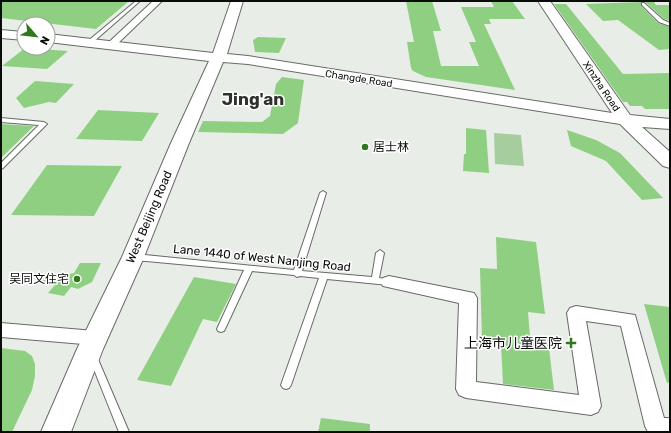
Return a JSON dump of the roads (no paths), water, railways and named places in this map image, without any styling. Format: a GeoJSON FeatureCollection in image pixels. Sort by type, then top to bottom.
{"type":"FeatureCollection","features":[{"type":"Feature","properties":{"kind":"main road","name":"West Beijing Road"},"geometry":{"type":"LineString","coordinates":[[56,432],[93,343],[133,257],[218,58],[237,1]]}},
{"type":"Feature","properties":{"kind":"main road","name":"Xinzha Road"},"geometry":{"type":"LineString","coordinates":[[544,1],[625,120],[670,162]]}},
{"type":"Feature","properties":{"kind":"main road"},"geometry":{"type":"LineString","coordinates":[[1,34],[16,35]]}},
{"type":"Feature","properties":{"kind":"main road","name":"Changde Road"},"geometry":{"type":"LineString","coordinates":[[56,39],[218,58],[248,60],[625,120],[670,124]]}},
{"type":"Feature","properties":{"kind":"street"},"geometry":{"type":"LineString","coordinates":[[111,45],[158,1]]}},
{"type":"Feature","properties":{"kind":"street"},"geometry":{"type":"LineString","coordinates":[[382,282],[468,298],[466,389],[591,406],[576,313],[629,320],[656,426],[670,428]]}},
{"type":"Feature","properties":{"kind":"street"},"geometry":{"type":"LineString","coordinates":[[1,330],[93,343]]}},
{"type":"Feature","properties":{"kind":"lane"},"geometry":{"type":"LineString","coordinates":[[90,42],[138,1]]}},
{"type":"Feature","properties":{"kind":"lane"},"geometry":{"type":"LineString","coordinates":[[643,4],[661,21],[670,25]]}},
{"type":"Feature","properties":{"kind":"lane"},"geometry":{"type":"LineString","coordinates":[[1,120],[44,124],[1,167]]}},
{"type":"Feature","properties":{"kind":"lane"},"geometry":{"type":"LineString","coordinates":[[24,135],[33,136]]}},
{"type":"Feature","properties":{"kind":"lane"},"geometry":{"type":"LineString","coordinates":[[297,274],[323,193]]}},
{"type":"Feature","properties":{"kind":"lane"},"geometry":{"type":"LineString","coordinates":[[380,253],[382,282]]}},
{"type":"Feature","properties":{"kind":"lane","name":"Lane 1440 of West Nanjing Road"},"geometry":{"type":"LineString","coordinates":[[133,257],[382,282]]}},
{"type":"Feature","properties":{"kind":"lane"},"geometry":{"type":"LineString","coordinates":[[221,329],[249,269]]}},
{"type":"Feature","properties":{"kind":"lane"},"geometry":{"type":"LineString","coordinates":[[286,385],[324,276]]}},
{"type":"Feature","properties":{"kind":"lane"},"geometry":{"type":"LineString","coordinates":[[93,343],[124,432]]}},
{"type":"Feature","properties":{"kind":"place","name":"居士林"},"geometry":{"type":"Point","coordinates":[365,147]}},
{"type":"Feature","properties":{"kind":"place","name":"吴同文住宅"},"geometry":{"type":"Point","coordinates":[77,279]}},
{"type":"Feature","properties":{"kind":"place","name":"上海市儿童医院"},"geometry":{"type":"Point","coordinates":[571,343]}},
{"type":"Feature","properties":{"kind":"district","name":"Jing'an"},"geometry":{"type":"Point","coordinates":[253,99]}}]}
